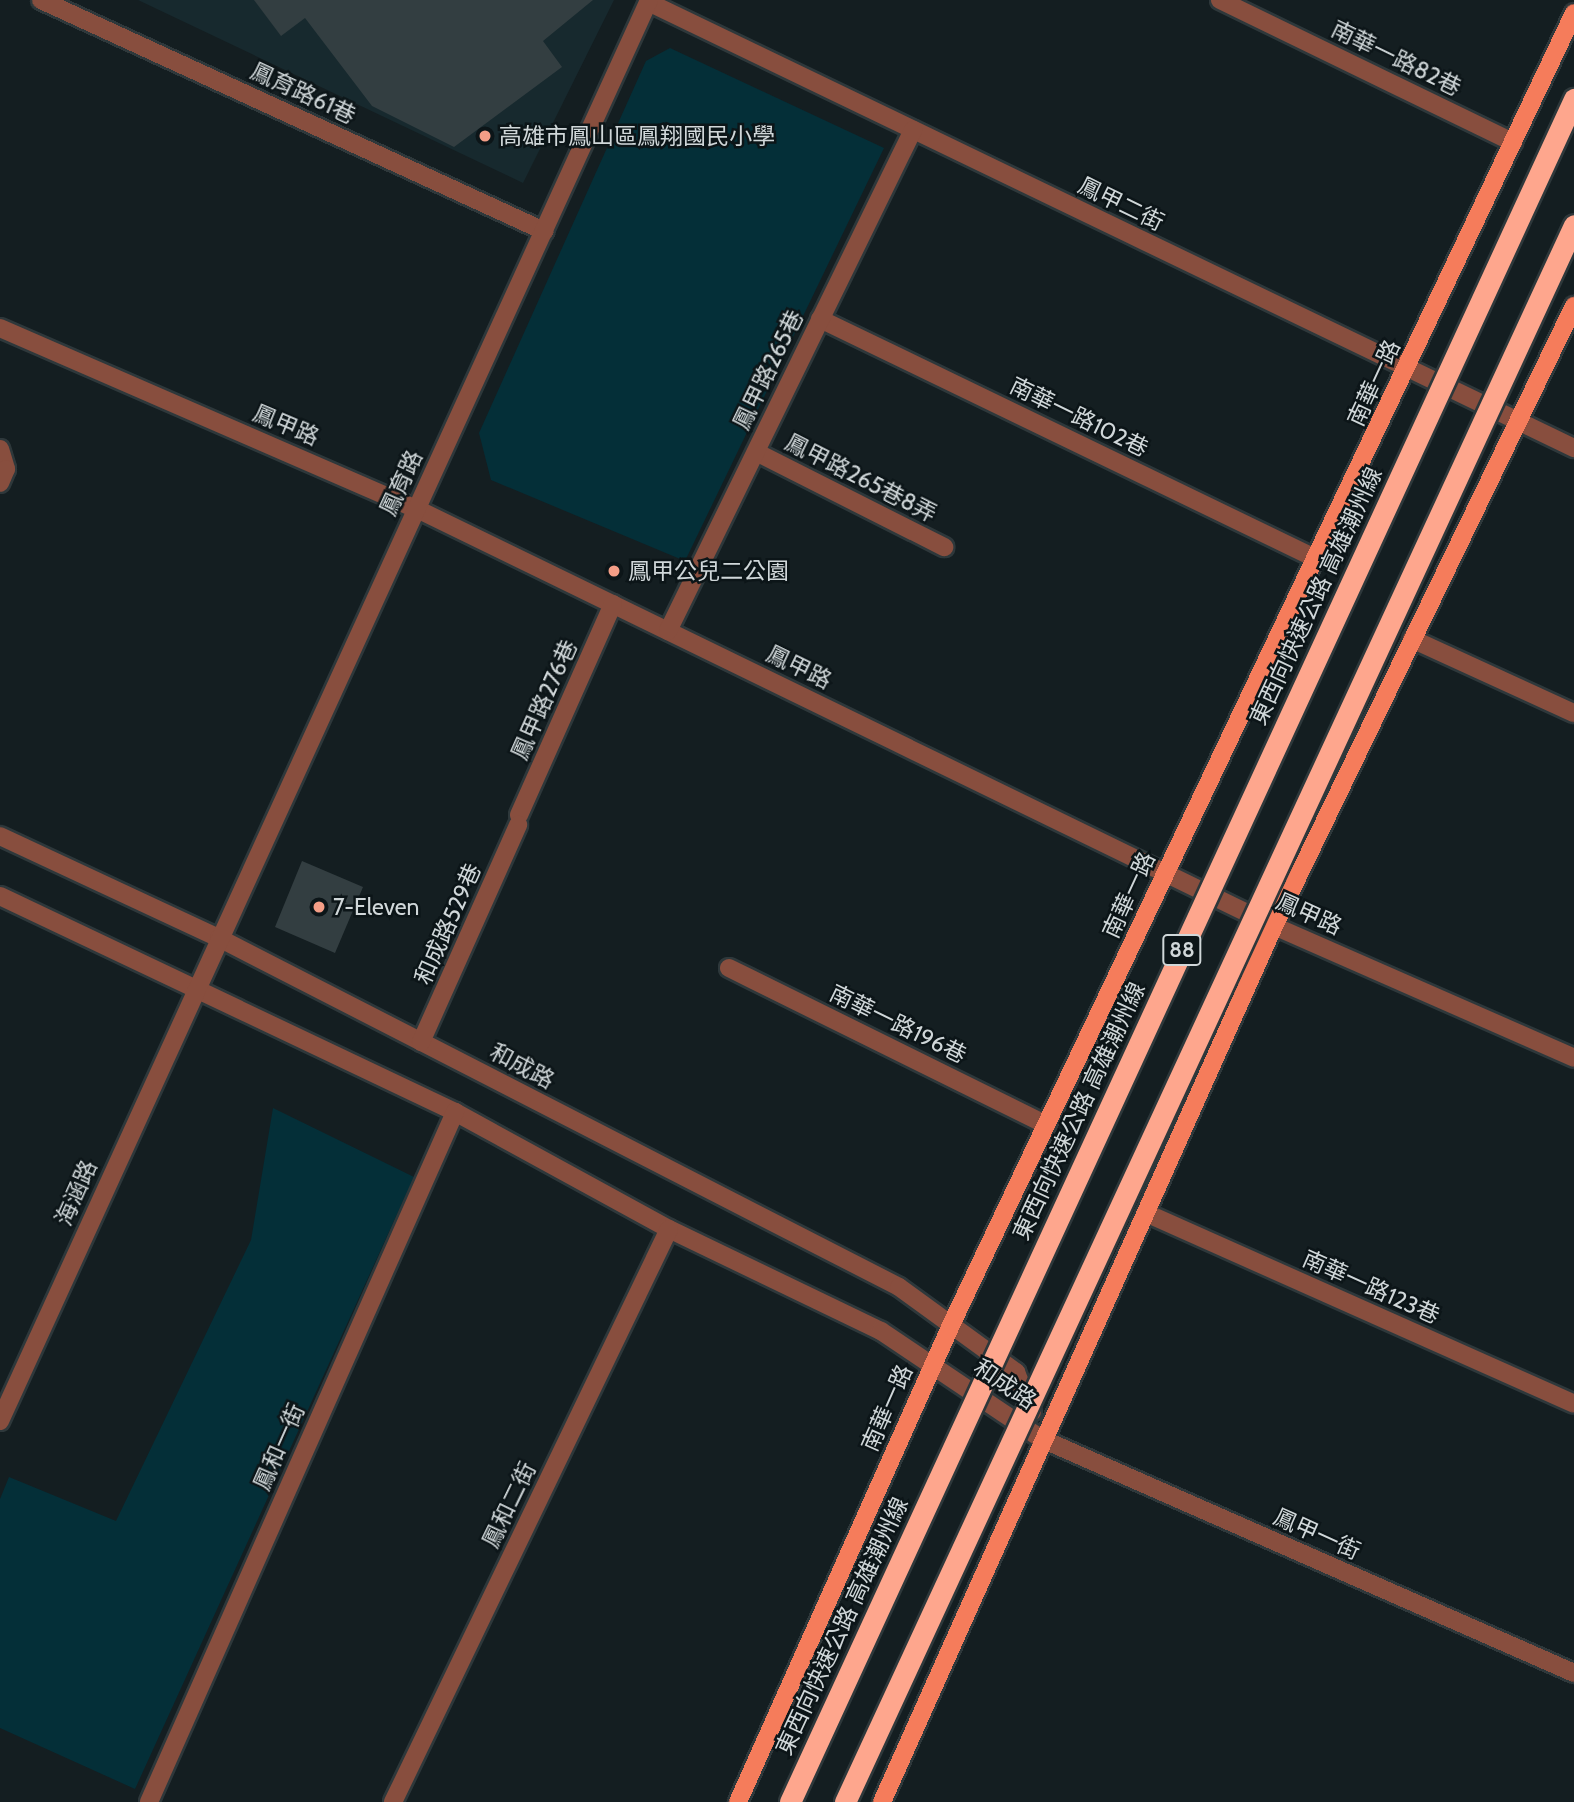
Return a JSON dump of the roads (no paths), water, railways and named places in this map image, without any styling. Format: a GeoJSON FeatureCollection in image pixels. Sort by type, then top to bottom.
{"type":"FeatureCollection","features":[{"type":"Feature","properties":{"kind":"highway","name":"東西向快速公路 高雄潮州線"},"geometry":{"type":"LineString","coordinates":[[790,1802],[1574,99]]}},
{"type":"Feature","properties":{"kind":"highway","name":"88"},"geometry":{"type":"LineString","coordinates":[[845,1802],[1574,225]]}},
{"type":"Feature","properties":{"kind":"main road","name":"南華一路"},"geometry":{"type":"LineString","coordinates":[[738,1802],[952,1323],[1407,371],[1574,13]]}},
{"type":"Feature","properties":{"kind":"main road"},"geometry":{"type":"LineString","coordinates":[[882,1802],[1042,1439],[1148,1214],[1274,926],[1574,306]]}},
{"type":"Feature","properties":{"kind":"street","name":"鳳育路61巷"},"geometry":{"type":"LineString","coordinates":[[41,0],[544,231]]}},
{"type":"Feature","properties":{"kind":"street","name":"南華一路82巷"},"geometry":{"type":"LineString","coordinates":[[1220,0],[1513,142]]}},
{"type":"Feature","properties":{"kind":"street","name":"鳳育路"},"geometry":{"type":"LineString","coordinates":[[197,986],[648,1]]}},
{"type":"Feature","properties":{"kind":"street","name":"鳳甲二街"},"geometry":{"type":"LineString","coordinates":[[648,1],[1407,371],[1574,448]]}},
{"type":"Feature","properties":{"kind":"street","name":"鳳甲路265巷"},"geometry":{"type":"LineString","coordinates":[[668,631],[913,131]]}},
{"type":"Feature","properties":{"kind":"street","name":"南華一路102巷"},"geometry":{"type":"LineString","coordinates":[[820,319],[1317,559]]}},
{"type":"Feature","properties":{"kind":"street","name":"鳳甲路"},"geometry":{"type":"LineString","coordinates":[[0,328],[416,509],[1274,926],[1574,1058]]}},
{"type":"Feature","properties":{"kind":"street"},"geometry":{"type":"LineString","coordinates":[[0,449],[6,469],[0,483]]}},
{"type":"Feature","properties":{"kind":"street","name":"鳳甲路265巷8弄"},"geometry":{"type":"LineString","coordinates":[[756,452],[944,547]]}},
{"type":"Feature","properties":{"kind":"street","name":"鳳甲路276巷"},"geometry":{"type":"LineString","coordinates":[[519,820],[613,604]]}},
{"type":"Feature","properties":{"kind":"street"},"geometry":{"type":"LineString","coordinates":[[1412,639],[1574,713]]}},
{"type":"Feature","properties":{"kind":"street","name":"和成路529巷"},"geometry":{"type":"LineString","coordinates":[[421,1042],[519,820]]}},
{"type":"Feature","properties":{"kind":"street","name":"和成路"},"geometry":{"type":"LineString","coordinates":[[0,836],[219,938],[899,1287],[1016,1371],[1042,1439]]}},
{"type":"Feature","properties":{"kind":"street","name":"和成路"},"geometry":{"type":"LineString","coordinates":[[0,896],[197,986],[454,1112],[669,1229],[881,1331],[1042,1439]]}},
{"type":"Feature","properties":{"kind":"street","name":"南華一路196巷"},"geometry":{"type":"LineString","coordinates":[[729,968],[1046,1125]]}},
{"type":"Feature","properties":{"kind":"street","name":"海涵路"},"geometry":{"type":"LineString","coordinates":[[0,1421],[197,986]]}},
{"type":"Feature","properties":{"kind":"street","name":"鳳和一街"},"geometry":{"type":"LineString","coordinates":[[149,1802],[454,1112]]}},
{"type":"Feature","properties":{"kind":"street","name":"南華一路123巷"},"geometry":{"type":"LineString","coordinates":[[1148,1214],[1574,1404]]}},
{"type":"Feature","properties":{"kind":"street","name":"鳳和二街"},"geometry":{"type":"LineString","coordinates":[[393,1802],[669,1229]]}},
{"type":"Feature","properties":{"kind":"street","name":"鳳甲一街"},"geometry":{"type":"LineString","coordinates":[[1042,1439],[1574,1674]]}},
{"type":"Feature","properties":{"kind":"place","name":"高雄市鳳山區鳳翔國民小學"},"geometry":{"type":"Point","coordinates":[485,136]}},
{"type":"Feature","properties":{"kind":"place","name":"鳳甲公兒二公園"},"geometry":{"type":"Point","coordinates":[614,571]}},
{"type":"Feature","properties":{"kind":"place","name":"7-Eleven"},"geometry":{"type":"Point","coordinates":[319,907]}}]}
